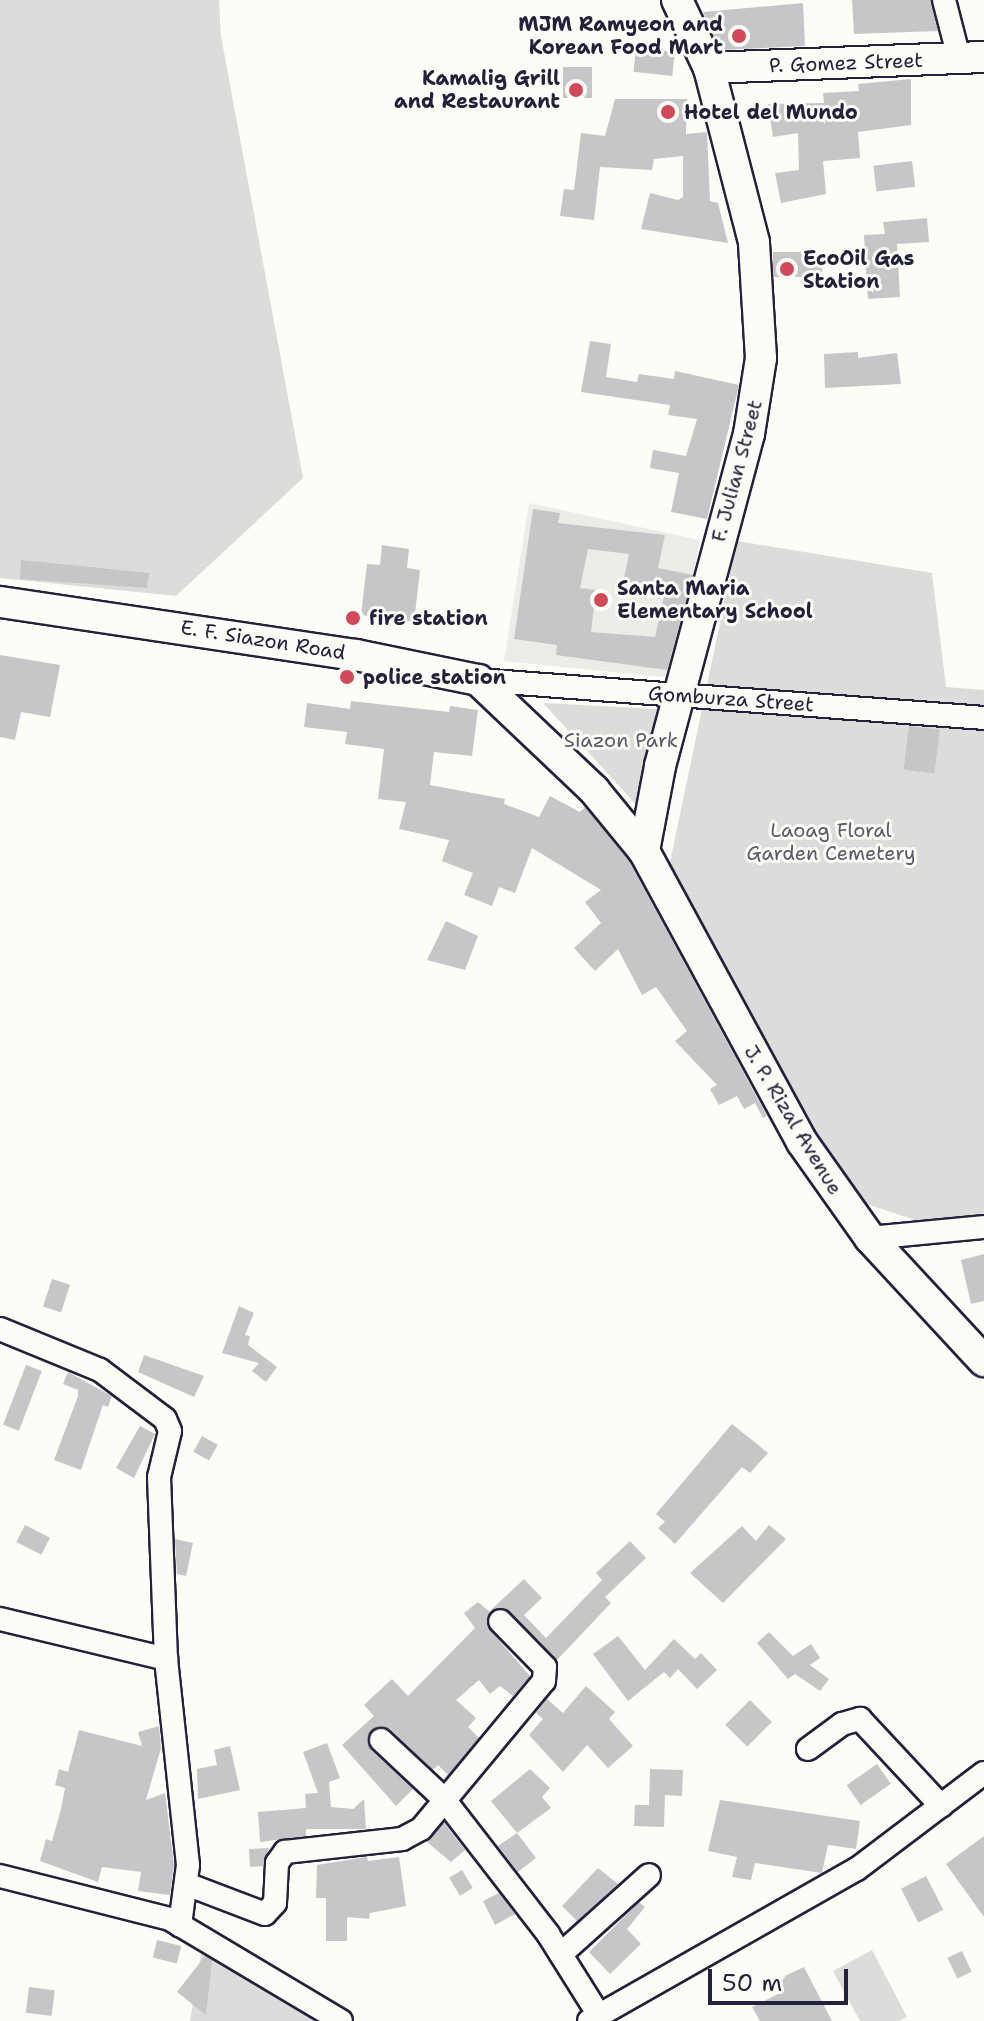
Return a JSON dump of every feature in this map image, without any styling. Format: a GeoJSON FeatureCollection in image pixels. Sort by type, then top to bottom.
{"type":"FeatureCollection","features":[{"type":"Feature","properties":{"kind":"main road","name":"F. Julian Street"},"geometry":{"type":"LineString","coordinates":[[644,851],[679,695],[749,434],[761,358],[754,242],[709,68],[677,0]]}},
{"type":"Feature","properties":{"kind":"main road","name":"P. Gomez Street"},"geometry":{"type":"LineString","coordinates":[[709,68],[971,58]]}},
{"type":"Feature","properties":{"kind":"main road","name":"E. F. Siazon Road"},"geometry":{"type":"LineString","coordinates":[[0,602],[356,655],[478,680]]}},
{"type":"Feature","properties":{"kind":"main road"},"geometry":{"type":"LineString","coordinates":[[478,680],[594,790],[644,851]]}},
{"type":"Feature","properties":{"kind":"main road","name":"J. P. Rizal Avenue"},"geometry":{"type":"LineString","coordinates":[[644,851],[802,1142],[870,1238],[984,1361]]}},
{"type":"Feature","properties":{"kind":"street"},"geometry":{"type":"LineString","coordinates":[[944,0],[971,58]]}},
{"type":"Feature","properties":{"kind":"street","name":"Gomburza Street"},"geometry":{"type":"LineString","coordinates":[[478,680],[984,718]]}},
{"type":"Feature","properties":{"kind":"street"},"geometry":{"type":"LineString","coordinates":[[870,1238],[984,1227]]}},
{"type":"Feature","properties":{"kind":"street"},"geometry":{"type":"LineString","coordinates":[[0,1329],[100,1370],[165,1419],[170,1431],[159,1477],[166,1659],[189,1885],[180,1925]]}},
{"type":"Feature","properties":{"kind":"street"},"geometry":{"type":"LineString","coordinates":[[0,1619],[166,1659]]}},
{"type":"Feature","properties":{"kind":"street"},"geometry":{"type":"LineString","coordinates":[[189,1885],[265,1914],[275,1903],[277,1863],[285,1852],[402,1839],[421,1829],[443,1798],[544,1681],[545,1667],[500,1621]]}},
{"type":"Feature","properties":{"kind":"street"},"geometry":{"type":"LineString","coordinates":[[808,1749],[842,1724],[860,1719],[941,1806]]}},
{"type":"Feature","properties":{"kind":"street"},"geometry":{"type":"LineString","coordinates":[[381,1740],[443,1798],[561,1954],[594,2019],[857,1869],[984,1773]]}},
{"type":"Feature","properties":{"kind":"street"},"geometry":{"type":"LineString","coordinates":[[561,1954],[649,1875]]}},
{"type":"Feature","properties":{"kind":"street"},"geometry":{"type":"LineString","coordinates":[[0,1876],[180,1925],[341,2021]]}},
{"type":"Feature","properties":{"kind":"shaded area","name":"Santa Maria Elementary School"},"geometry":{"type":"Polygon","coordinates":[[[529,503],[700,540],[674,678],[504,661],[529,503]]]}},
{"type":"Feature","properties":{"kind":"green space"},"geometry":{"type":"Polygon","coordinates":[[[0,0],[219,0],[221,36],[303,478],[176,596],[0,578],[0,0]]]}},
{"type":"Feature","properties":{"kind":"green space","name":"Laoag Floral Garden Cemetery"},"geometry":{"type":"Polygon","coordinates":[[[737,541],[932,573],[946,687],[984,690],[984,1213],[930,1225],[864,1203],[813,1130],[669,867],[737,541]]]}},
{"type":"Feature","properties":{"kind":"green space","name":"Siazon Park"},"geometry":{"type":"Polygon","coordinates":[[[543,703],[658,709],[643,812],[543,703]]]}},
{"type":"Feature","properties":{"kind":"green space"},"geometry":{"type":"Polygon","coordinates":[[[202,1948],[327,2021],[190,2021],[202,1948]]]}},
{"type":"Feature","properties":{"kind":"green space"},"geometry":{"type":"Polygon","coordinates":[[[872,1950],[907,2017],[899,2021],[860,2021],[833,1971],[872,1950]]]}},
{"type":"Feature","properties":{"kind":"building"},"geometry":{"type":"Polygon","coordinates":[[[852,0],[930,0],[938,31],[854,34],[852,0]]]}},
{"type":"Feature","properties":{"kind":"building"},"geometry":{"type":"Polygon","coordinates":[[[803,3],[805,46],[720,50],[703,12],[803,3]]]}},
{"type":"Feature","properties":{"kind":"building"},"geometry":{"type":"Polygon","coordinates":[[[636,48],[675,52],[672,76],[633,72],[636,48]]]}},
{"type":"Feature","properties":{"kind":"building"},"geometry":{"type":"Polygon","coordinates":[[[563,67],[592,67],[592,98],[563,98],[563,67]]]}},
{"type":"Feature","properties":{"kind":"building"},"geometry":{"type":"Polygon","coordinates":[[[911,79],[911,125],[858,132],[860,158],[823,161],[826,194],[781,203],[775,173],[799,170],[798,133],[773,137],[768,104],[824,103],[823,93],[859,91],[858,84],[911,79]]]}},
{"type":"Feature","properties":{"kind":"building"},"geometry":{"type":"Polygon","coordinates":[[[615,99],[687,99],[686,134],[707,132],[710,201],[718,203],[728,243],[641,229],[650,193],[678,200],[683,197],[683,156],[654,159],[652,170],[600,167],[594,220],[560,216],[564,189],[574,190],[581,133],[605,136],[615,99]]]}},
{"type":"Feature","properties":{"kind":"building"},"geometry":{"type":"Polygon","coordinates":[[[912,161],[915,187],[876,192],[873,166],[912,161]]]}},
{"type":"Feature","properties":{"kind":"building"},"geometry":{"type":"Polygon","coordinates":[[[927,218],[929,242],[897,244],[900,297],[868,299],[864,235],[885,234],[883,222],[927,218]]]}},
{"type":"Feature","properties":{"kind":"building"},"geometry":{"type":"Polygon","coordinates":[[[773,252],[822,252],[822,277],[773,277],[773,252]]]}},
{"type":"Feature","properties":{"kind":"building"},"geometry":{"type":"Polygon","coordinates":[[[590,341],[611,344],[606,377],[637,382],[639,374],[674,379],[675,371],[739,385],[707,519],[671,512],[679,473],[650,468],[653,450],[686,456],[697,419],[668,415],[670,405],[581,392],[590,341]]]}},
{"type":"Feature","properties":{"kind":"building"},"geometry":{"type":"Polygon","coordinates":[[[858,352],[858,358],[897,353],[901,384],[825,388],[824,354],[858,352]]]}},
{"type":"Feature","properties":{"kind":"building","name":"Santa Maria Elementary School"},"geometry":{"type":"Polygon","coordinates":[[[533,509],[560,513],[558,523],[665,535],[658,568],[693,575],[667,670],[556,655],[557,645],[514,639],[533,509]],[[588,549],[580,588],[596,590],[591,632],[655,637],[665,592],[623,583],[629,554],[588,549]]]}},
{"type":"Feature","properties":{"kind":"building"},"geometry":{"type":"Polygon","coordinates":[[[382,545],[409,549],[407,568],[420,570],[414,622],[361,615],[367,564],[380,565],[382,545]]]}},
{"type":"Feature","properties":{"kind":"building"},"geometry":{"type":"Polygon","coordinates":[[[21,560],[149,573],[147,588],[20,579],[21,560]]]}},
{"type":"Feature","properties":{"kind":"building"},"geometry":{"type":"Polygon","coordinates":[[[0,655],[60,665],[50,717],[21,712],[15,740],[0,737],[0,655]]]}},
{"type":"Feature","properties":{"kind":"building"},"geometry":{"type":"Polygon","coordinates":[[[351,701],[449,712],[450,706],[478,710],[472,756],[434,752],[430,785],[505,799],[504,804],[539,817],[550,796],[580,812],[585,807],[629,861],[767,1116],[763,1118],[755,1103],[744,1109],[737,1096],[719,1105],[710,1089],[717,1085],[675,1041],[687,1031],[656,987],[642,995],[618,949],[595,971],[574,948],[601,923],[585,902],[601,890],[532,848],[515,893],[499,887],[492,906],[464,895],[473,873],[442,861],[449,840],[399,829],[406,802],[378,799],[384,749],[345,744],[347,732],[304,727],[307,703],[350,709],[351,701]]]}},
{"type":"Feature","properties":{"kind":"building"},"geometry":{"type":"Polygon","coordinates":[[[909,726],[940,730],[934,773],[904,770],[909,726]]]}},
{"type":"Feature","properties":{"kind":"building"},"geometry":{"type":"Polygon","coordinates":[[[446,921],[478,936],[465,970],[427,960],[446,921]]]}},
{"type":"Feature","properties":{"kind":"building"},"geometry":{"type":"Polygon","coordinates":[[[984,1254],[984,1301],[971,1304],[961,1260],[984,1254]]]}},
{"type":"Feature","properties":{"kind":"building"},"geometry":{"type":"Polygon","coordinates":[[[52,1279],[70,1285],[61,1312],[43,1307],[52,1279]]]}},
{"type":"Feature","properties":{"kind":"building"},"geometry":{"type":"Polygon","coordinates":[[[239,1306],[254,1313],[245,1335],[250,1336],[248,1345],[277,1367],[266,1382],[252,1371],[259,1363],[222,1353],[239,1306]]]}},
{"type":"Feature","properties":{"kind":"building"},"geometry":{"type":"Polygon","coordinates":[[[144,1355],[204,1376],[194,1397],[138,1372],[144,1355]]]}},
{"type":"Feature","properties":{"kind":"building"},"geometry":{"type":"Polygon","coordinates":[[[26,1365],[42,1371],[19,1431],[3,1425],[26,1365]]]}},
{"type":"Feature","properties":{"kind":"building"},"geometry":{"type":"Polygon","coordinates":[[[68,1372],[112,1396],[108,1407],[103,1405],[81,1470],[54,1460],[78,1396],[78,1390],[63,1384],[68,1372]]]}},
{"type":"Feature","properties":{"kind":"building"},"geometry":{"type":"Polygon","coordinates":[[[732,1424],[768,1453],[750,1473],[742,1467],[675,1544],[658,1528],[665,1522],[656,1514],[732,1424]]]}},
{"type":"Feature","properties":{"kind":"building"},"geometry":{"type":"Polygon","coordinates":[[[140,1426],[155,1434],[134,1478],[116,1468],[140,1426]]]}},
{"type":"Feature","properties":{"kind":"building"},"geometry":{"type":"Polygon","coordinates":[[[202,1436],[218,1445],[209,1460],[193,1452],[202,1436]]]}},
{"type":"Feature","properties":{"kind":"building"},"geometry":{"type":"Polygon","coordinates":[[[25,1525],[50,1538],[41,1555],[16,1542],[25,1525]]]}},
{"type":"Feature","properties":{"kind":"building"},"geometry":{"type":"Polygon","coordinates":[[[769,1525],[786,1539],[723,1603],[690,1573],[742,1526],[756,1541],[769,1525]]]}},
{"type":"Feature","properties":{"kind":"building"},"geometry":{"type":"Polygon","coordinates":[[[175,1539],[193,1543],[186,1576],[177,1574],[175,1539]]]}},
{"type":"Feature","properties":{"kind":"building"},"geometry":{"type":"Polygon","coordinates":[[[630,1541],[646,1558],[605,1597],[611,1603],[557,1660],[509,1611],[491,1610],[524,1579],[542,1598],[524,1615],[546,1638],[602,1580],[596,1573],[630,1541]]]}},
{"type":"Feature","properties":{"kind":"building"},"geometry":{"type":"Polygon","coordinates":[[[478,1602],[490,1612],[490,1630],[530,1676],[513,1696],[500,1686],[490,1694],[479,1680],[456,1700],[476,1718],[468,1727],[479,1738],[448,1775],[438,1765],[433,1770],[390,1729],[371,1730],[371,1750],[413,1789],[396,1806],[342,1745],[374,1716],[364,1705],[392,1679],[408,1696],[475,1628],[464,1613],[478,1602]]]}},
{"type":"Feature","properties":{"kind":"building"},"geometry":{"type":"Polygon","coordinates":[[[769,1632],[793,1656],[811,1644],[820,1658],[810,1665],[829,1679],[820,1691],[795,1674],[788,1679],[757,1643],[769,1632]]]}},
{"type":"Feature","properties":{"kind":"building"},"geometry":{"type":"Polygon","coordinates":[[[618,1636],[645,1670],[674,1639],[695,1659],[701,1653],[717,1670],[697,1689],[678,1669],[670,1678],[664,1672],[628,1701],[593,1654],[618,1636]]]}},
{"type":"Feature","properties":{"kind":"building"},"geometry":{"type":"Polygon","coordinates":[[[586,1686],[615,1712],[609,1719],[633,1746],[608,1768],[587,1745],[563,1772],[529,1735],[543,1719],[536,1713],[547,1699],[563,1713],[586,1686]]]}},
{"type":"Feature","properties":{"kind":"building"},"geometry":{"type":"Polygon","coordinates":[[[750,1700],[772,1722],[747,1747],[725,1725],[750,1700]]]}},
{"type":"Feature","properties":{"kind":"building"},"geometry":{"type":"Polygon","coordinates":[[[159,1726],[161,1748],[146,1800],[165,1793],[174,1865],[170,1895],[138,1891],[141,1872],[102,1867],[98,1882],[40,1861],[46,1839],[52,1841],[61,1809],[65,1788],[55,1785],[59,1769],[68,1772],[79,1730],[142,1746],[138,1732],[159,1726]]]}},
{"type":"Feature","properties":{"kind":"building"},"geometry":{"type":"Polygon","coordinates":[[[327,1743],[340,1778],[329,1782],[331,1807],[353,1809],[364,1799],[366,1829],[306,1829],[306,1836],[260,1842],[258,1812],[306,1808],[305,1794],[318,1793],[303,1752],[327,1743]]]}},
{"type":"Feature","properties":{"kind":"building"},"geometry":{"type":"Polygon","coordinates":[[[230,1746],[240,1790],[198,1799],[197,1769],[217,1765],[214,1750],[230,1746]]]}},
{"type":"Feature","properties":{"kind":"building"},"geometry":{"type":"Polygon","coordinates":[[[877,1764],[891,1784],[860,1805],[847,1785],[877,1764]]]}},
{"type":"Feature","properties":{"kind":"building"},"geometry":{"type":"Polygon","coordinates":[[[530,1769],[550,1788],[542,1797],[551,1808],[517,1833],[491,1801],[530,1769]]]}},
{"type":"Feature","properties":{"kind":"building"},"geometry":{"type":"Polygon","coordinates":[[[650,1769],[683,1770],[682,1796],[665,1795],[664,1827],[634,1826],[635,1805],[649,1805],[650,1769]]]}},
{"type":"Feature","properties":{"kind":"building"},"geometry":{"type":"Polygon","coordinates":[[[720,1800],[860,1821],[856,1849],[828,1845],[822,1873],[755,1863],[751,1880],[732,1877],[737,1857],[708,1851],[720,1800]]]}},
{"type":"Feature","properties":{"kind":"building"},"geometry":{"type":"Polygon","coordinates":[[[444,1823],[465,1850],[451,1862],[427,1842],[444,1823]]]}},
{"type":"Feature","properties":{"kind":"building"},"geometry":{"type":"Polygon","coordinates":[[[517,1833],[536,1858],[518,1872],[498,1846],[517,1833]]]}},
{"type":"Feature","properties":{"kind":"building"},"geometry":{"type":"Polygon","coordinates":[[[984,1836],[984,1917],[946,1864],[984,1836]]]}},
{"type":"Feature","properties":{"kind":"building"},"geometry":{"type":"Polygon","coordinates":[[[269,1848],[263,1866],[250,1867],[249,1849],[269,1848]]]}},
{"type":"Feature","properties":{"kind":"building"},"geometry":{"type":"Polygon","coordinates":[[[367,1857],[368,1861],[399,1857],[406,1906],[370,1913],[369,1919],[347,1917],[347,1941],[326,1941],[326,1898],[316,1898],[317,1865],[367,1857]]]}},
{"type":"Feature","properties":{"kind":"building"},"geometry":{"type":"Polygon","coordinates":[[[598,1868],[618,1884],[577,1921],[562,1906],[598,1868]]]}},
{"type":"Feature","properties":{"kind":"building"},"geometry":{"type":"Polygon","coordinates":[[[462,1870],[473,1888],[460,1896],[449,1878],[462,1870]]]}},
{"type":"Feature","properties":{"kind":"building"},"geometry":{"type":"Polygon","coordinates":[[[926,1876],[943,1910],[918,1923],[901,1889],[926,1876]]]}},
{"type":"Feature","properties":{"kind":"building"},"geometry":{"type":"Polygon","coordinates":[[[499,1893],[515,1914],[495,1925],[483,1901],[499,1893]]]}},
{"type":"Feature","properties":{"kind":"building"},"geometry":{"type":"Polygon","coordinates":[[[639,1902],[645,1907],[627,1929],[641,1944],[610,1974],[589,1952],[639,1902]]]}},
{"type":"Feature","properties":{"kind":"building"},"geometry":{"type":"Polygon","coordinates":[[[157,1940],[181,1946],[177,1964],[153,1957],[157,1940]]]}},
{"type":"Feature","properties":{"kind":"building"},"geometry":{"type":"Polygon","coordinates":[[[962,1951],[972,1972],[957,1979],[947,1958],[962,1951]]]}},
{"type":"Feature","properties":{"kind":"building"},"geometry":{"type":"Polygon","coordinates":[[[205,1956],[212,1960],[206,2015],[177,1992],[205,1956]]]}},
{"type":"Feature","properties":{"kind":"building"},"geometry":{"type":"Polygon","coordinates":[[[804,1967],[832,2021],[760,2021],[752,2007],[780,1993],[774,1981],[804,1967]]]}},
{"type":"Feature","properties":{"kind":"building"},"geometry":{"type":"Polygon","coordinates":[[[29,1987],[55,1990],[52,2016],[26,2013],[29,1987]]]}},
{"type":"Feature","properties":{"kind":"place","name":"MJM Ramyeon and Korean Food Mart"},"geometry":{"type":"Point","coordinates":[739,36]}},
{"type":"Feature","properties":{"kind":"place","name":"Kamalig Grill and Restaurant"},"geometry":{"type":"Point","coordinates":[576,90]}},
{"type":"Feature","properties":{"kind":"place","name":"Hotel del Mundo"},"geometry":{"type":"Point","coordinates":[668,112]}},
{"type":"Feature","properties":{"kind":"place","name":"EcoOil Gas Station"},"geometry":{"type":"Point","coordinates":[787,269]}},
{"type":"Feature","properties":{"kind":"place","name":"Santa Maria Elementary School"},"geometry":{"type":"Point","coordinates":[601,600]}},
{"type":"Feature","properties":{"kind":"place","name":"fire station"},"geometry":{"type":"Point","coordinates":[353,618]}},
{"type":"Feature","properties":{"kind":"place","name":"police station"},"geometry":{"type":"Point","coordinates":[347,677]}}]}
